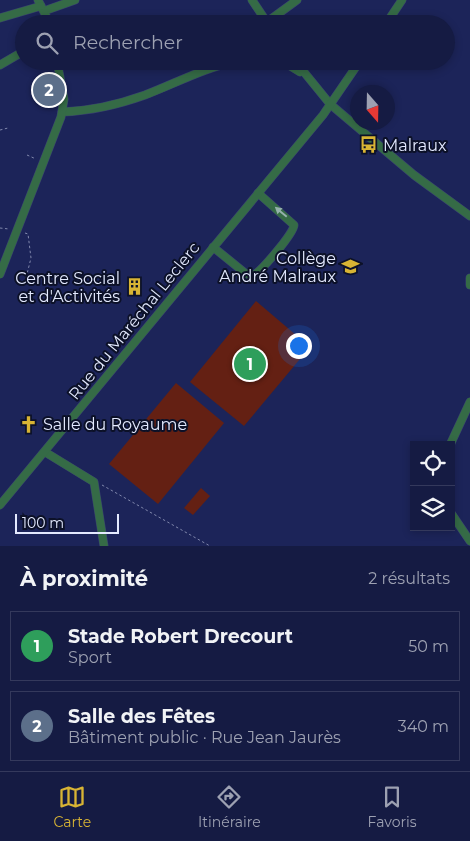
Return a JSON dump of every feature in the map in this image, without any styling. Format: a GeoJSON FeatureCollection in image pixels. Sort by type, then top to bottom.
{"type":"FeatureCollection","features":[{"type":"Feature","properties":{"kind":"street"},"geometry":{"type":"LineString","coordinates":[[0,18],[41,6],[74,0]]}},
{"type":"Feature","properties":{"kind":"street"},"geometry":{"type":"LineString","coordinates":[[252,0],[262,15]]}},
{"type":"Feature","properties":{"kind":"street"},"geometry":{"type":"LineString","coordinates":[[278,15],[297,0]]}},
{"type":"Feature","properties":{"kind":"street"},"geometry":{"type":"LineString","coordinates":[[392,15],[402,0]]}},
{"type":"Feature","properties":{"kind":"street"},"geometry":{"type":"LineString","coordinates":[[0,65],[15,56]]}},
{"type":"Feature","properties":{"kind":"street"},"geometry":{"type":"LineString","coordinates":[[0,274],[62,112],[63,94],[59,70]]}},
{"type":"Feature","properties":{"kind":"street"},"geometry":{"type":"LineString","coordinates":[[62,112],[78,111],[143,96],[206,70]]}},
{"type":"Feature","properties":{"kind":"street"},"geometry":{"type":"LineString","coordinates":[[295,70],[306,78]]}},
{"type":"Feature","properties":{"kind":"street"},"geometry":{"type":"LineString","coordinates":[[301,70],[330,104],[427,185],[470,216]]}},
{"type":"Feature","properties":{"kind":"street","name":"Rue du Maréchal Leclerc"},"geometry":{"type":"LineString","coordinates":[[0,505],[258,193],[330,104],[354,70]]}},
{"type":"Feature","properties":{"kind":"street","name":"Rue du Maréchal Leclerc"},"geometry":{"type":"LineString","coordinates":[[213,247],[246,274],[252,276],[258,273],[277,251],[294,230],[294,225],[258,193]]}},
{"type":"Feature","properties":{"kind":"street"},"geometry":{"type":"LineString","coordinates":[[0,267],[6,259]]}},
{"type":"Feature","properties":{"kind":"street"},"geometry":{"type":"LineString","coordinates":[[470,278],[470,285]]}},
{"type":"Feature","properties":{"kind":"street"},"geometry":{"type":"LineString","coordinates":[[452,441],[470,402]]}},
{"type":"Feature","properties":{"kind":"street"},"geometry":{"type":"LineString","coordinates":[[45,452],[92,480],[96,488],[104,546]]}},
{"type":"Feature","properties":{"kind":"street"},"geometry":{"type":"LineString","coordinates":[[455,519],[470,541]]}},
{"type":"Feature","properties":{"kind":"path"},"geometry":{"type":"LineString","coordinates":[[0,130],[8,128]]}},
{"type":"Feature","properties":{"kind":"path"},"geometry":{"type":"LineString","coordinates":[[27,155],[44,162]]}},
{"type":"Feature","properties":{"kind":"path"},"geometry":{"type":"LineString","coordinates":[[0,228],[28,234],[31,258],[26,278],[37,285]]}},
{"type":"Feature","properties":{"kind":"path"},"geometry":{"type":"LineString","coordinates":[[92,480],[210,546]]}},
{"type":"Feature","properties":{"kind":"shaded area"},"geometry":{"type":"Polygon","coordinates":[[[256,301],[310,347],[244,426],[190,382],[256,301]]]}},
{"type":"Feature","properties":{"kind":"shaded area"},"geometry":{"type":"Polygon","coordinates":[[[176,383],[224,423],[158,504],[109,464],[176,383]]]}},
{"type":"Feature","properties":{"kind":"shaded area"},"geometry":{"type":"Polygon","coordinates":[[[201,488],[210,496],[193,515],[184,508],[201,488]]]}},
{"type":"Feature","properties":{"kind":"place","name":"Salle des Fêtes"},"geometry":{"type":"Point","coordinates":[49,90]}},
{"type":"Feature","properties":{"kind":"place","name":"Malraux"},"geometry":{"type":"Point","coordinates":[369,145]}},
{"type":"Feature","properties":{"kind":"place","name":"Collège André Malraux"},"geometry":{"type":"Point","coordinates":[350,267]}},
{"type":"Feature","properties":{"kind":"place","name":"Centre Social et d'Activités"},"geometry":{"type":"Point","coordinates":[134,287]}},
{"type":"Feature","properties":{"kind":"place","name":"Stade Robert Drecourt"},"geometry":{"type":"Point","coordinates":[250,364]}},
{"type":"Feature","properties":{"kind":"place","name":"Salle du Royaume"},"geometry":{"type":"Point","coordinates":[29,424]}}]}
